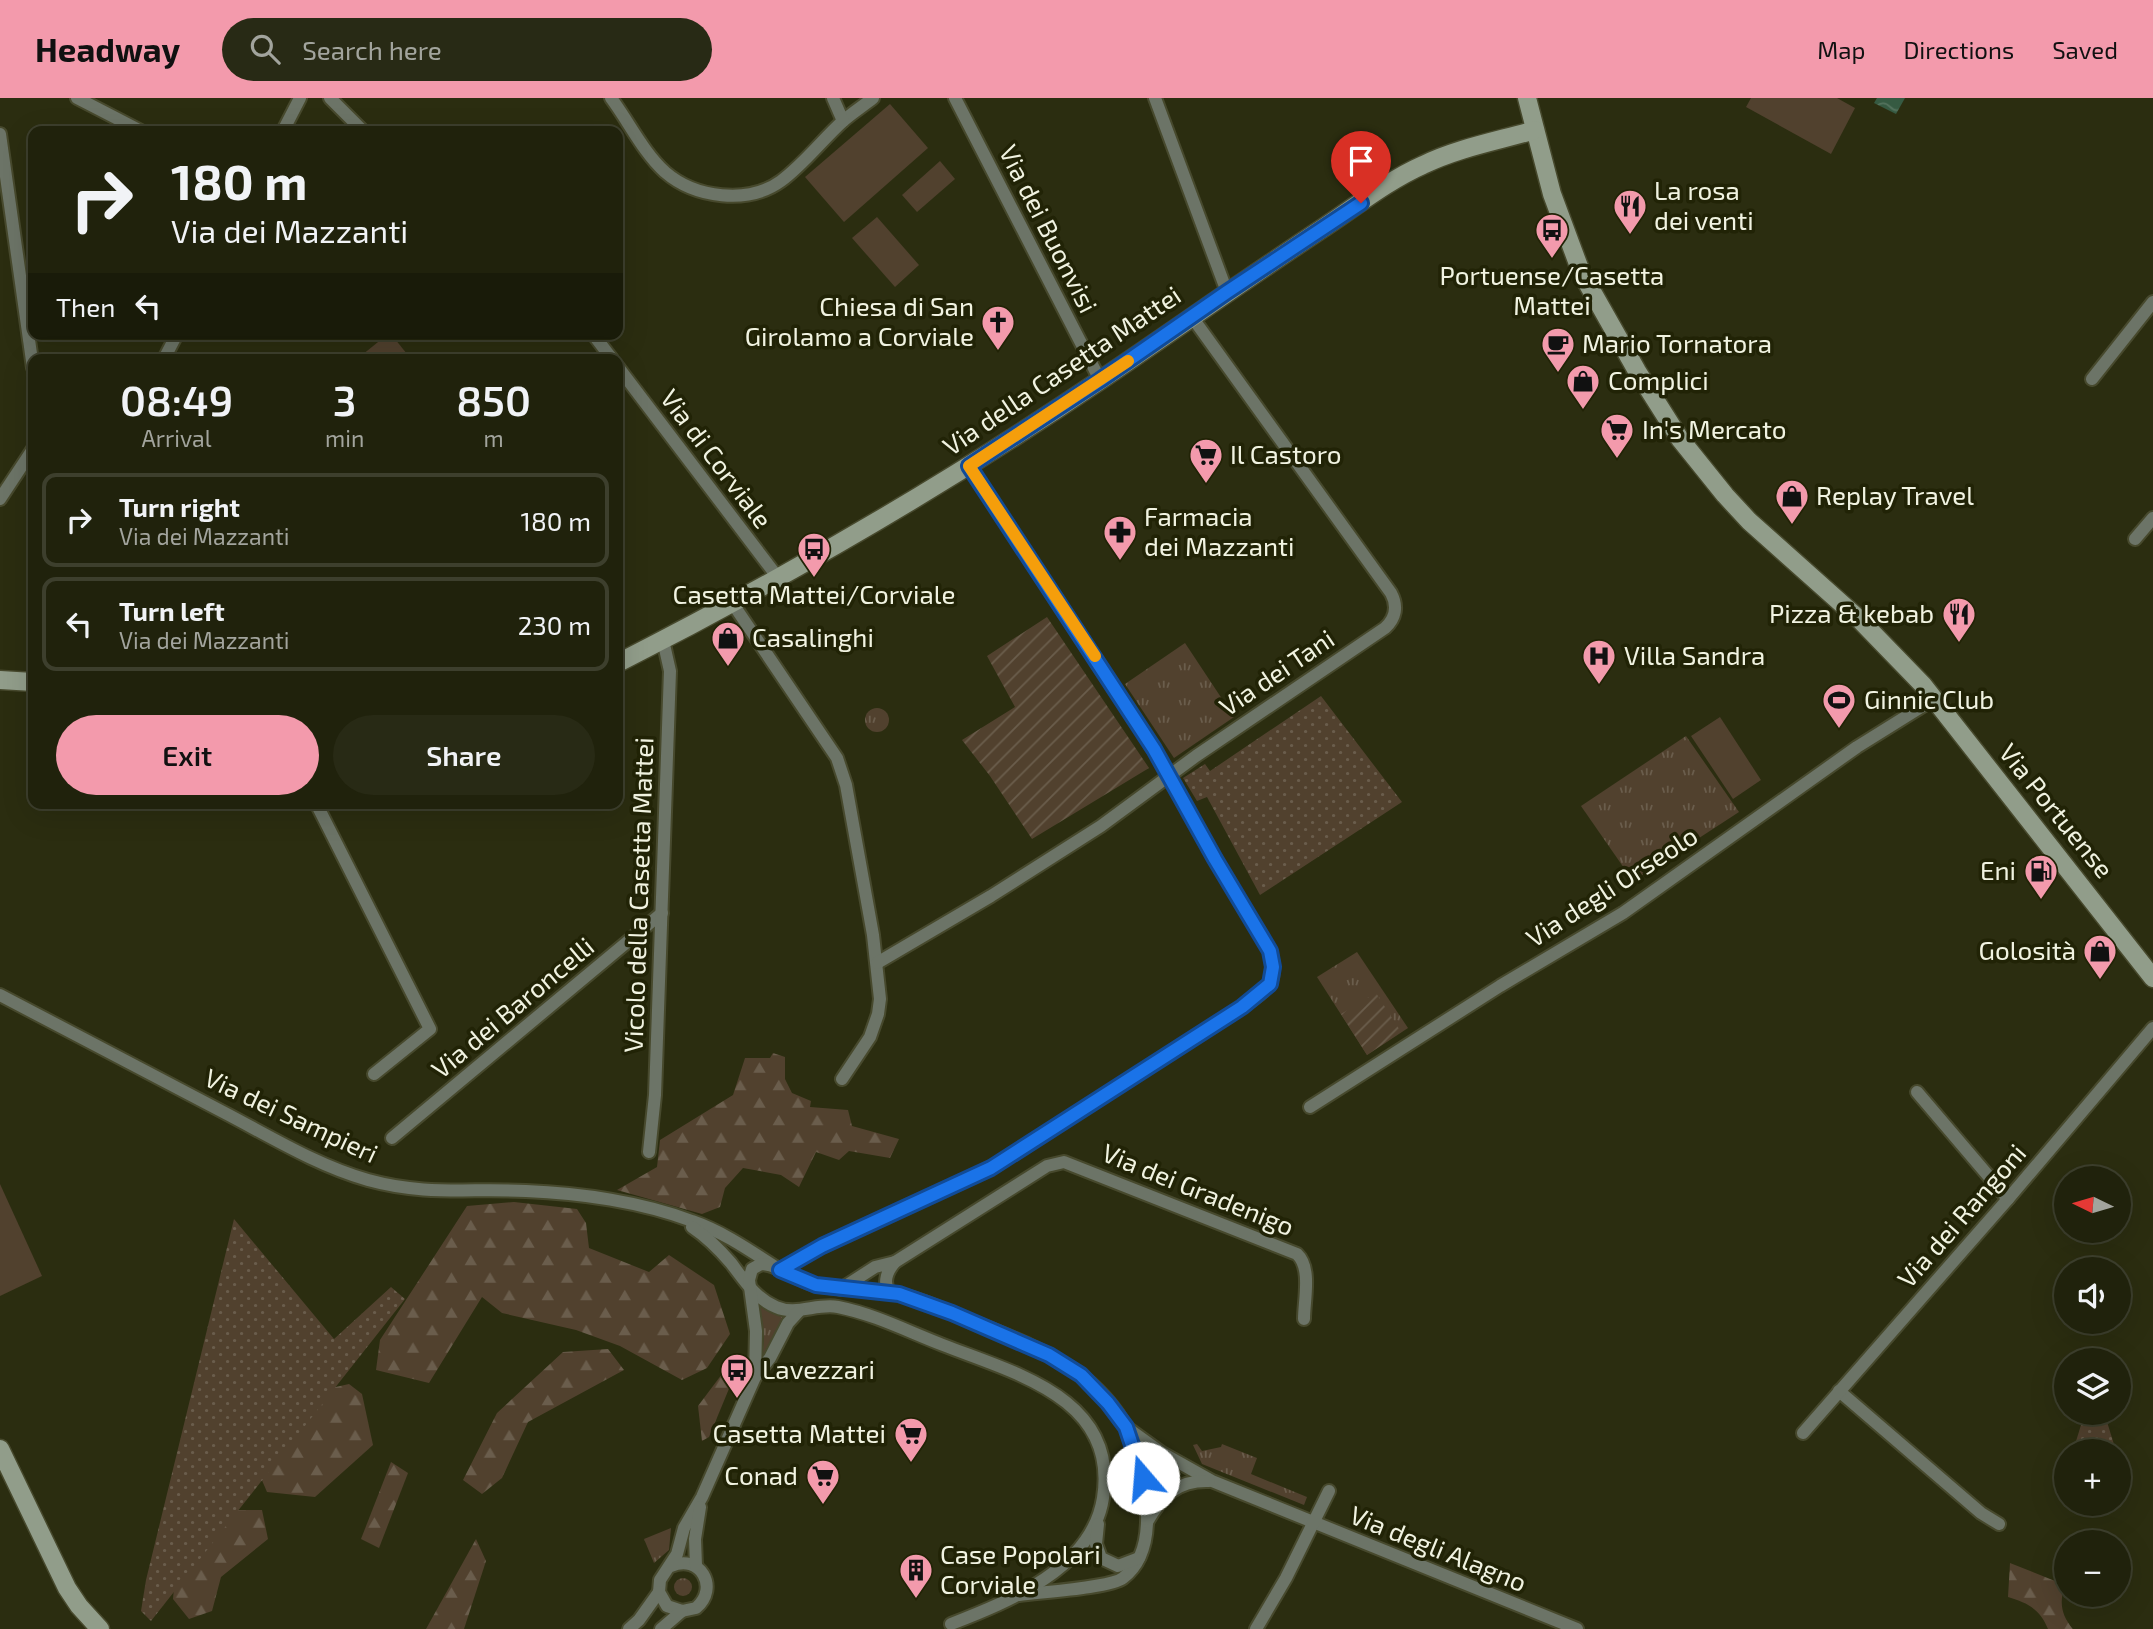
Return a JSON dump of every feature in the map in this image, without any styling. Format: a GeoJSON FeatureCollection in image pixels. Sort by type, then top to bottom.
{"type":"FeatureCollection","features":[{"type":"Feature","properties":{"kind":"main road","name":"Via Portuense"},"geometry":{"type":"LineString","coordinates":[[1527,98],[1559,218],[1581,272],[1637,371],[1680,439],[1736,507],[1895,653],[2153,978]]}},
{"type":"Feature","properties":{"kind":"main road","name":"Via della Casetta Mattei"},"geometry":{"type":"LineString","coordinates":[[623,660],[779,579],[969,466],[1227,292],[1419,167],[1453,153],[1535,130]]}},
{"type":"Feature","properties":{"kind":"main road"},"geometry":{"type":"LineString","coordinates":[[0,680],[28,682]]}},
{"type":"Feature","properties":{"kind":"main road"},"geometry":{"type":"LineString","coordinates":[[0,1449],[67,1588],[100,1629]]}},
{"type":"Feature","properties":{"kind":"street"},"geometry":{"type":"LineString","coordinates":[[77,98],[131,126]]}},
{"type":"Feature","properties":{"kind":"street"},"geometry":{"type":"LineString","coordinates":[[286,126],[300,98]]}},
{"type":"Feature","properties":{"kind":"street"},"geometry":{"type":"LineString","coordinates":[[330,98],[358,126]]}},
{"type":"Feature","properties":{"kind":"street"},"geometry":{"type":"LineString","coordinates":[[611,98],[663,171],[690,187],[715,195],[740,195],[772,187],[873,98]]}},
{"type":"Feature","properties":{"kind":"street"},"geometry":{"type":"LineString","coordinates":[[833,98],[844,121]]}},
{"type":"Feature","properties":{"kind":"street","name":"Via dei Buonvisi"},"geometry":{"type":"LineString","coordinates":[[955,98],[1100,380]]}},
{"type":"Feature","properties":{"kind":"street"},"geometry":{"type":"LineString","coordinates":[[1154,98],[1227,292]]}},
{"type":"Feature","properties":{"kind":"street"},"geometry":{"type":"LineString","coordinates":[[0,134],[28,333]]}},
{"type":"Feature","properties":{"kind":"street"},"geometry":{"type":"LineString","coordinates":[[2092,379],[2153,302]]}},
{"type":"Feature","properties":{"kind":"street","name":"Via dei Tani"},"geometry":{"type":"LineString","coordinates":[[877,963],[1101,826],[1169,776],[1385,628],[1393,619],[1395,610],[1391,593],[1192,317]]}},
{"type":"Feature","properties":{"kind":"street"},"geometry":{"type":"LineString","coordinates":[[598,340],[608,354]]}},
{"type":"Feature","properties":{"kind":"street","name":"Via di Corviale"},"geometry":{"type":"LineString","coordinates":[[623,374],[779,579]]}},
{"type":"Feature","properties":{"kind":"street"},"geometry":{"type":"LineString","coordinates":[[0,499],[28,457]]}},
{"type":"Feature","properties":{"kind":"street"},"geometry":{"type":"LineString","coordinates":[[755,1377],[756,1331],[749,1287],[750,1273],[756,1266],[766,1264],[780,1270],[822,1246],[991,1168],[1242,1007],[1270,984],[1273,967],[1270,951],[1169,776],[1106,673],[969,466]]}},
{"type":"Feature","properties":{"kind":"street"},"geometry":{"type":"LineString","coordinates":[[2135,539],[2153,518]]}},
{"type":"Feature","properties":{"kind":"street"},"geometry":{"type":"LineString","coordinates":[[733,604],[843,770],[877,963],[880,999],[877,1019],[870,1037],[842,1079]]}},
{"type":"Feature","properties":{"kind":"street","name":"Vicolo della Casetta Mattei"},"geometry":{"type":"LineString","coordinates":[[649,1152],[655,1095],[670,671],[663,640]]}},
{"type":"Feature","properties":{"kind":"street","name":"Via degli Orseolo"},"geometry":{"type":"LineString","coordinates":[[1310,1107],[1500,986],[1623,913],[1857,747],[1934,699]]}},
{"type":"Feature","properties":{"kind":"street"},"geometry":{"type":"LineString","coordinates":[[319,809],[430,1029],[374,1074]]}},
{"type":"Feature","properties":{"kind":"street","name":"Via dei Baroncelli"},"geometry":{"type":"LineString","coordinates":[[392,1138],[662,913]]}},
{"type":"Feature","properties":{"kind":"street","name":"Via dei Sampieri"},"geometry":{"type":"LineString","coordinates":[[0,995],[340,1171],[398,1187],[435,1192],[524,1191],[570,1194],[667,1213],[693,1221],[739,1243],[780,1270],[810,1284],[889,1292],[952,1313],[1049,1355],[1089,1383],[1126,1427]]}},
{"type":"Feature","properties":{"kind":"street","name":"Via dei Rangoni"},"geometry":{"type":"LineString","coordinates":[[1803,1433],[2008,1199],[2153,1028]]}},
{"type":"Feature","properties":{"kind":"street"},"geometry":{"type":"LineString","coordinates":[[1917,1092],[2008,1199]]}},
{"type":"Feature","properties":{"kind":"street","name":"Via dei Gradenigo"},"geometry":{"type":"LineString","coordinates":[[895,1262],[1047,1166],[1059,1162],[1071,1164],[1297,1254],[1304,1267],[1304,1319]]}},
{"type":"Feature","properties":{"kind":"street","name":"Via dei Sampieri"},"geometry":{"type":"LineString","coordinates":[[667,1213],[703,1235],[732,1264],[749,1287],[773,1306],[799,1311],[830,1306],[861,1313],[1035,1382],[1058,1395],[1084,1419],[1098,1447],[1104,1486],[1099,1517],[1084,1542],[1067,1562],[1019,1595],[951,1624]]}},
{"type":"Feature","properties":{"kind":"street"},"geometry":{"type":"LineString","coordinates":[[841,1289],[875,1268],[895,1262]]}},
{"type":"Feature","properties":{"kind":"street"},"geometry":{"type":"LineString","coordinates":[[889,1292],[886,1285],[887,1275],[895,1262]]}},
{"type":"Feature","properties":{"kind":"street"},"geometry":{"type":"LineString","coordinates":[[629,1629],[659,1592],[661,1576],[671,1566],[677,1554],[684,1528],[702,1497],[755,1377],[799,1311]]}},
{"type":"Feature","properties":{"kind":"street"},"geometry":{"type":"LineString","coordinates":[[1839,1391],[1981,1513],[1998,1524]]}},
{"type":"Feature","properties":{"kind":"street"},"geometry":{"type":"LineString","coordinates":[[1126,1427],[1161,1453],[1212,1481],[1314,1524],[1256,1629]]}},
{"type":"Feature","properties":{"kind":"street"},"geometry":{"type":"LineString","coordinates":[[1099,1517],[1097,1544],[1101,1558],[1118,1566],[1139,1559],[1147,1522],[1143,1478],[1126,1427]]}},
{"type":"Feature","properties":{"kind":"street"},"geometry":{"type":"LineString","coordinates":[[1147,1522],[1163,1497],[1175,1488],[1191,1482],[1212,1481]]}},
{"type":"Feature","properties":{"kind":"street","name":"Via degli Alagno"},"geometry":{"type":"LineString","coordinates":[[1329,1492],[1314,1524],[1577,1629]]}},
{"type":"Feature","properties":{"kind":"street"},"geometry":{"type":"LineString","coordinates":[[696,1566],[695,1538],[702,1497]]}},
{"type":"Feature","properties":{"kind":"street","name":"Via dei Sampieri"},"geometry":{"type":"LineString","coordinates":[[1019,1595],[1113,1583],[1125,1577],[1139,1559]]}},
{"type":"Feature","properties":{"kind":"street"},"geometry":{"type":"LineString","coordinates":[[661,1629],[682,1611],[696,1608],[707,1593],[707,1580],[696,1566],[684,1562],[671,1566]]}},
{"type":"Feature","properties":{"kind":"street"},"geometry":{"type":"LineString","coordinates":[[659,1592],[667,1606],[682,1611]]}},
{"type":"Feature","properties":{"kind":"green space"},"geometry":{"type":"Polygon","coordinates":[[[1751,98],[1837,98],[1855,108],[1831,154],[1746,107],[1751,98]]]}},
{"type":"Feature","properties":{"kind":"green space"},"geometry":{"type":"Polygon","coordinates":[[[890,104],[928,148],[844,222],[805,177],[890,104]]]}},
{"type":"Feature","properties":{"kind":"green space"},"geometry":{"type":"Polygon","coordinates":[[[940,161],[955,179],[917,212],[902,195],[940,161]]]}},
{"type":"Feature","properties":{"kind":"green space"},"geometry":{"type":"Polygon","coordinates":[[[877,217],[919,265],[895,287],[852,238],[877,217]]]}},
{"type":"Feature","properties":{"kind":"green space"},"geometry":{"type":"Polygon","coordinates":[[[381,340],[396,340],[407,354],[363,354],[381,340]]]}},
{"type":"Feature","properties":{"kind":"green space"},"geometry":{"type":"Polygon","coordinates":[[[1047,617],[1149,768],[1032,839],[962,740],[1015,707],[987,656],[1047,617]]]}},
{"type":"Feature","properties":{"kind":"green space"},"geometry":{"type":"Polygon","coordinates":[[[1185,643],[1234,717],[1174,758],[1125,684],[1185,643]]]}},
{"type":"Feature","properties":{"kind":"green space"},"geometry":{"type":"Polygon","coordinates":[[[1321,696],[1402,802],[1260,895],[1207,797],[1197,801],[1183,778],[1205,764],[1210,771],[1321,696]]]}},
{"type":"Feature","properties":{"kind":"green space"},"geometry":{"type":"Polygon","coordinates":[[[877,708],[888,715],[889,720],[882,731],[877,732],[866,725],[865,720],[872,709],[877,708]]]}},
{"type":"Feature","properties":{"kind":"green space"},"geometry":{"type":"Polygon","coordinates":[[[1720,717],[1761,780],[1733,799],[1691,736],[1720,717]]]}},
{"type":"Feature","properties":{"kind":"green space"},"geometry":{"type":"Polygon","coordinates":[[[1686,736],[1739,812],[1633,881],[1581,806],[1686,736]]]}},
{"type":"Feature","properties":{"kind":"green space"},"geometry":{"type":"Polygon","coordinates":[[[1357,952],[1408,1028],[1367,1055],[1317,977],[1357,952]]]}},
{"type":"Feature","properties":{"kind":"green space"},"geometry":{"type":"Polygon","coordinates":[[[1376,993],[1401,1032],[1367,1055],[1341,1014],[1376,993]]]}},
{"type":"Feature","properties":{"kind":"green space"},"geometry":{"type":"Polygon","coordinates":[[[773,1053],[785,1057],[785,1079],[792,1093],[811,1101],[810,1107],[848,1110],[852,1126],[899,1139],[890,1158],[849,1151],[839,1160],[816,1152],[799,1187],[781,1175],[743,1168],[725,1188],[720,1207],[702,1214],[617,1190],[657,1167],[660,1140],[733,1095],[745,1058],[770,1058],[773,1053]]]}},
{"type":"Feature","properties":{"kind":"green space"},"geometry":{"type":"Polygon","coordinates":[[[0,1184],[42,1276],[0,1296],[0,1184]]]}},
{"type":"Feature","properties":{"kind":"green space"},"geometry":{"type":"Polygon","coordinates":[[[514,1202],[577,1209],[586,1223],[589,1248],[649,1272],[669,1255],[714,1285],[730,1334],[707,1368],[682,1380],[620,1346],[576,1330],[502,1313],[482,1297],[429,1383],[376,1370],[380,1340],[467,1206],[514,1202]]]}},
{"type":"Feature","properties":{"kind":"green space"},"geometry":{"type":"Polygon","coordinates":[[[234,1219],[334,1339],[391,1287],[405,1299],[151,1621],[141,1611],[146,1580],[234,1219]]]}},
{"type":"Feature","properties":{"kind":"green space"},"geometry":{"type":"Polygon","coordinates":[[[759,1306],[783,1316],[765,1355],[762,1355],[764,1338],[759,1306]]]}},
{"type":"Feature","properties":{"kind":"green space"},"geometry":{"type":"Polygon","coordinates":[[[608,1349],[624,1370],[528,1422],[502,1478],[482,1494],[463,1480],[497,1413],[563,1352],[608,1349]]]}},
{"type":"Feature","properties":{"kind":"green space"},"geometry":{"type":"Polygon","coordinates":[[[737,1354],[733,1379],[709,1437],[702,1441],[698,1406],[737,1354]]]}},
{"type":"Feature","properties":{"kind":"green space"},"geometry":{"type":"Polygon","coordinates":[[[349,1384],[362,1394],[373,1445],[315,1497],[267,1492],[258,1471],[318,1391],[349,1384]]]}},
{"type":"Feature","properties":{"kind":"green space"},"geometry":{"type":"Polygon","coordinates":[[[2081,1425],[2108,1425],[2112,1439],[2077,1439],[2081,1425]]]}},
{"type":"Feature","properties":{"kind":"green space"},"geometry":{"type":"Polygon","coordinates":[[[1197,1444],[1202,1451],[1221,1447],[1222,1444],[1257,1458],[1251,1474],[1307,1497],[1304,1505],[1202,1464],[1193,1445],[1197,1444]]]}},
{"type":"Feature","properties":{"kind":"green space"},"geometry":{"type":"Polygon","coordinates":[[[1146,1455],[1176,1473],[1154,1490],[1146,1455]]]}},
{"type":"Feature","properties":{"kind":"green space"},"geometry":{"type":"Polygon","coordinates":[[[391,1462],[408,1473],[379,1548],[361,1539],[391,1462]]]}},
{"type":"Feature","properties":{"kind":"green space"},"geometry":{"type":"Polygon","coordinates":[[[227,1510],[262,1510],[268,1539],[221,1577],[212,1611],[189,1619],[173,1599],[176,1565],[227,1510]]]}},
{"type":"Feature","properties":{"kind":"green space"},"geometry":{"type":"Polygon","coordinates":[[[671,1528],[669,1550],[654,1563],[644,1539],[671,1528]]]}},
{"type":"Feature","properties":{"kind":"green space"},"geometry":{"type":"Polygon","coordinates":[[[476,1539],[486,1561],[464,1629],[426,1629],[476,1539]]]}},
{"type":"Feature","properties":{"kind":"green space"},"geometry":{"type":"Polygon","coordinates":[[[2010,1563],[2054,1581],[2054,1607],[2062,1607],[2073,1629],[2048,1629],[2041,1616],[2032,1608],[2008,1597],[2010,1563]]]}},
{"type":"Feature","properties":{"kind":"green space"},"geometry":{"type":"Polygon","coordinates":[[[679,1578],[687,1578],[692,1587],[690,1594],[679,1596],[674,1591],[674,1583],[679,1578]]]}},
{"type":"Feature","properties":{"kind":"water"},"geometry":{"type":"Polygon","coordinates":[[[1877,98],[1905,98],[1896,114],[1874,103],[1877,98]]]}},
{"type":"Feature","properties":{"kind":"slow traffic"},"geometry":{"type":"LineString","coordinates":[[1095,656],[969,466],[1128,361]]}},
{"type":"Feature","properties":{"kind":"place","name":"La rosa dei venti"},"geometry":{"type":"Point","coordinates":[1630,236]}},
{"type":"Feature","properties":{"kind":"place","name":"Portuense/Casetta Mattei"},"geometry":{"type":"Point","coordinates":[1552,260]}},
{"type":"Feature","properties":{"kind":"place","name":"Chiesa di San Girolamo a Corviale"},"geometry":{"type":"Point","coordinates":[998,352]}},
{"type":"Feature","properties":{"kind":"place","name":"Mario Tornatora"},"geometry":{"type":"Point","coordinates":[1558,374]}},
{"type":"Feature","properties":{"kind":"place","name":"Complici"},"geometry":{"type":"Point","coordinates":[1583,411]}},
{"type":"Feature","properties":{"kind":"place","name":"In's Mercato"},"geometry":{"type":"Point","coordinates":[1617,460]}},
{"type":"Feature","properties":{"kind":"place","name":"Il Castoro"},"geometry":{"type":"Point","coordinates":[1206,485]}},
{"type":"Feature","properties":{"kind":"place","name":"Replay Travel"},"geometry":{"type":"Point","coordinates":[1792,526]}},
{"type":"Feature","properties":{"kind":"place","name":"Farmacia dei Mazzanti"},"geometry":{"type":"Point","coordinates":[1120,562]}},
{"type":"Feature","properties":{"kind":"place","name":"Casetta Mattei/Corviale"},"geometry":{"type":"Point","coordinates":[814,579]}},
{"type":"Feature","properties":{"kind":"place","name":"Pizza & kebab"},"geometry":{"type":"Point","coordinates":[1959,644]}},
{"type":"Feature","properties":{"kind":"place","name":"Casalinghi"},"geometry":{"type":"Point","coordinates":[728,668]}},
{"type":"Feature","properties":{"kind":"place","name":"Villa Sandra"},"geometry":{"type":"Point","coordinates":[1599,686]}},
{"type":"Feature","properties":{"kind":"place","name":"Ginnic Club"},"geometry":{"type":"Point","coordinates":[1839,730]}},
{"type":"Feature","properties":{"kind":"place","name":"Eni"},"geometry":{"type":"Point","coordinates":[2041,901]}},
{"type":"Feature","properties":{"kind":"place","name":"Golosità"},"geometry":{"type":"Point","coordinates":[2100,981]}},
{"type":"Feature","properties":{"kind":"place","name":"Lavezzari"},"geometry":{"type":"Point","coordinates":[737,1400]}},
{"type":"Feature","properties":{"kind":"place","name":"Casetta Mattei"},"geometry":{"type":"Point","coordinates":[911,1464]}},
{"type":"Feature","properties":{"kind":"place","name":"Conad"},"geometry":{"type":"Point","coordinates":[823,1506]}},
{"type":"Feature","properties":{"kind":"place","name":"Case Popolari Corviale"},"geometry":{"type":"Point","coordinates":[916,1600]}},
{"type":"Feature","properties":{"kind":"route"},"geometry":{"type":"LineString","coordinates":[[1143,1478],[1126,1427],[1097,1391],[1081,1375],[1060,1361],[989,1328],[899,1294],[816,1285],[780,1270],[822,1246],[991,1168],[1242,1007],[1270,984],[1273,974],[1270,951],[1154,749],[969,466],[1361,203]]}}]}
